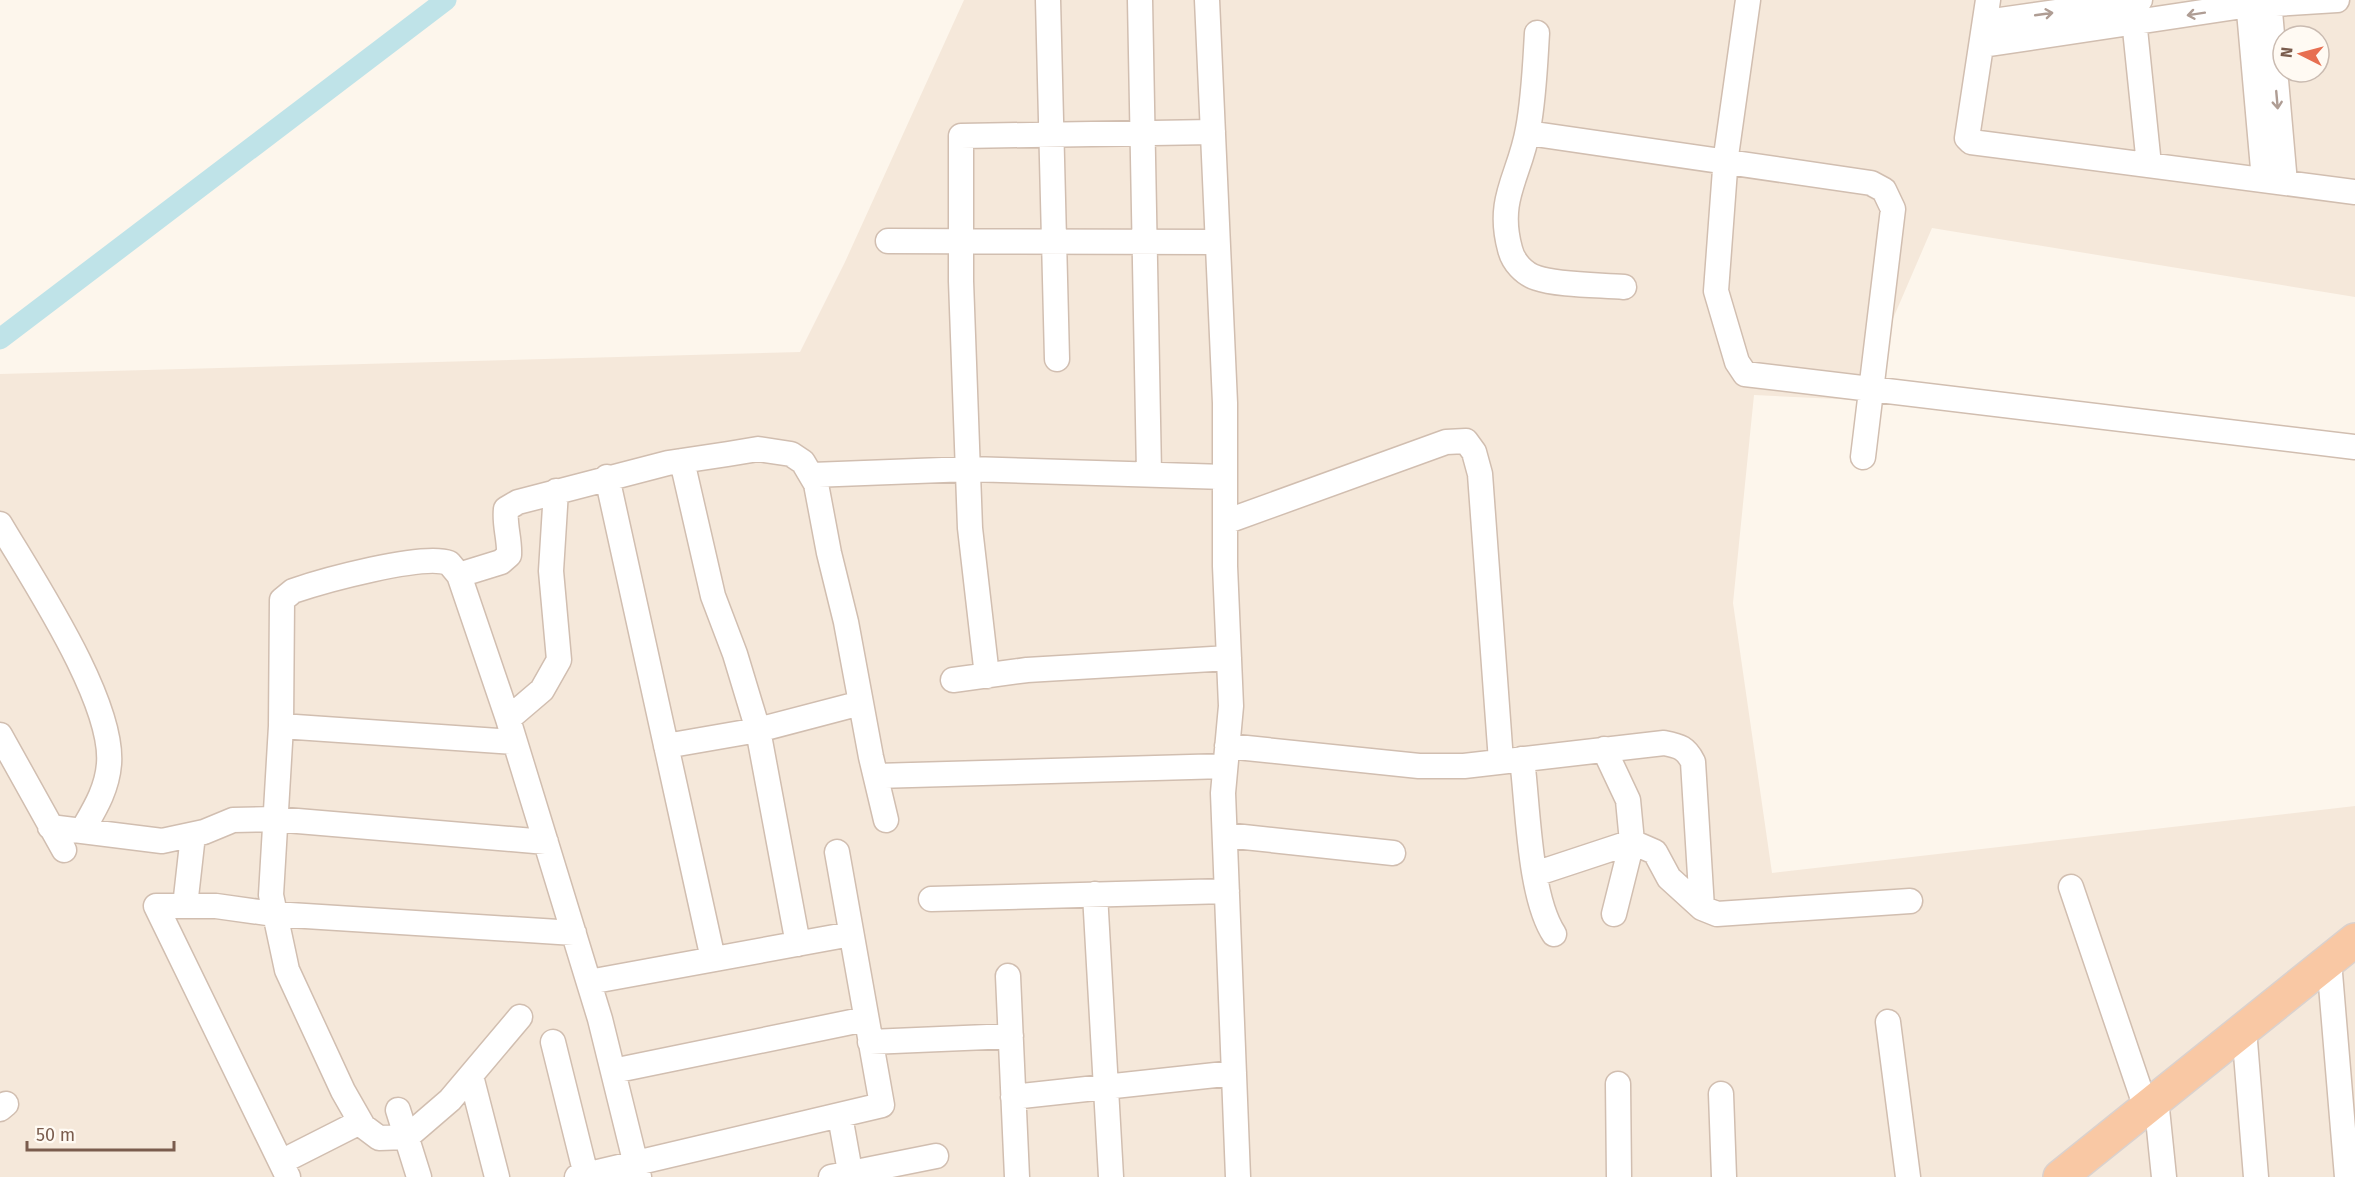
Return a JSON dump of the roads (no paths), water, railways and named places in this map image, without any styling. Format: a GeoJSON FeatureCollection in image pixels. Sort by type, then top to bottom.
{"type":"FeatureCollection","features":[{"type":"Feature","properties":{"kind":"highway"},"geometry":{"type":"LineString","coordinates":[[2070,1173],[2151,1103],[2355,940]]}},
{"type":"Feature","properties":{"kind":"street"},"geometry":{"type":"LineString","coordinates":[[1048,0],[1057,359]]}},
{"type":"Feature","properties":{"kind":"street"},"geometry":{"type":"LineString","coordinates":[[1140,0],[1149,473]]}},
{"type":"Feature","properties":{"kind":"street"},"geometry":{"type":"LineString","coordinates":[[1748,0],[1725,161],[1716,291],[1737,362],[1745,374],[2355,447]]}},
{"type":"Feature","properties":{"kind":"street"},"geometry":{"type":"LineString","coordinates":[[2337,0],[2134,6],[1986,22],[1967,138],[1971,142],[2355,192]]}},
{"type":"Feature","properties":{"kind":"street"},"geometry":{"type":"LineString","coordinates":[[1202,1],[1213,132],[1225,403],[1225,522],[1231,706],[1223,793],[1238,1177]]}},
{"type":"Feature","properties":{"kind":"street"},"geometry":{"type":"LineString","coordinates":[[2259,3],[2275,182]]}},
{"type":"Feature","properties":{"kind":"street"},"geometry":{"type":"LineString","coordinates":[[2134,6],[2149,165]]}},
{"type":"Feature","properties":{"kind":"street"},"geometry":{"type":"LineString","coordinates":[[1537,33],[1534,90],[1528,133],[1509,188],[1504,228],[1512,256],[1522,270],[1537,278],[1624,287]]}},
{"type":"Feature","properties":{"kind":"street"},"geometry":{"type":"LineString","coordinates":[[987,676],[970,528],[961,241],[961,136],[1213,132]]}},
{"type":"Feature","properties":{"kind":"street"},"geometry":{"type":"LineString","coordinates":[[1528,133],[1871,183],[1884,190],[1890,198],[1893,209],[1863,457]]}},
{"type":"Feature","properties":{"kind":"street"},"geometry":{"type":"LineString","coordinates":[[888,241],[1217,242]]}},
{"type":"Feature","properties":{"kind":"street"},"geometry":{"type":"LineString","coordinates":[[1225,522],[1446,442],[1466,441],[1474,452],[1480,474],[1512,760],[1544,919],[1554,934]]}},
{"type":"Feature","properties":{"kind":"street"},"geometry":{"type":"LineString","coordinates":[[459,575],[501,562],[509,555],[510,542],[504,520],[506,509],[518,502],[607,477],[682,460],[758,449],[791,454],[803,462],[812,475],[846,622],[886,820]]}},
{"type":"Feature","properties":{"kind":"street"},"geometry":{"type":"LineString","coordinates":[[682,460],[713,597],[735,654],[758,730],[798,944]]}},
{"type":"Feature","properties":{"kind":"street"},"geometry":{"type":"LineString","coordinates":[[812,475],[969,469],[1225,477]]}},
{"type":"Feature","properties":{"kind":"street"},"geometry":{"type":"LineString","coordinates":[[607,477],[713,959]]}},
{"type":"Feature","properties":{"kind":"street"},"geometry":{"type":"LineString","coordinates":[[512,730],[542,690],[559,660],[551,571],[556,491]]}},
{"type":"Feature","properties":{"kind":"street"},"geometry":{"type":"LineString","coordinates":[[0,524],[77,657],[110,747],[106,782],[82,831]]}},
{"type":"Feature","properties":{"kind":"street"},"geometry":{"type":"LineString","coordinates":[[520,1017],[450,1100],[407,1137],[379,1138],[360,1122],[287,970],[271,895],[281,726],[282,600],[293,591],[310,585],[424,561],[449,562],[459,575],[512,730],[589,982],[637,1169]]}},
{"type":"Feature","properties":{"kind":"street"},"geometry":{"type":"LineString","coordinates":[[953,681],[1027,670],[1229,658]]}},
{"type":"Feature","properties":{"kind":"street"},"geometry":{"type":"LineString","coordinates":[[666,746],[758,730],[861,703]]}},
{"type":"Feature","properties":{"kind":"street"},"geometry":{"type":"LineString","coordinates":[[281,726],[512,730]]}},
{"type":"Feature","properties":{"kind":"street"},"geometry":{"type":"LineString","coordinates":[[0,735],[64,850]]}},
{"type":"Feature","properties":{"kind":"street"},"geometry":{"type":"LineString","coordinates":[[876,776],[1226,756],[1464,766],[1664,743],[1687,750],[1694,772],[1702,908]]}},
{"type":"Feature","properties":{"kind":"street"},"geometry":{"type":"LineString","coordinates":[[1604,749],[1628,800],[1632,842],[1614,914]]}},
{"type":"Feature","properties":{"kind":"street"},"geometry":{"type":"LineString","coordinates":[[50,827],[162,841],[193,835],[233,820],[274,819],[546,842]]}},
{"type":"Feature","properties":{"kind":"street"},"geometry":{"type":"LineString","coordinates":[[185,906],[193,835]]}},
{"type":"Feature","properties":{"kind":"street"},"geometry":{"type":"LineString","coordinates":[[1225,835],[1393,853]]}},
{"type":"Feature","properties":{"kind":"street"},"geometry":{"type":"LineString","coordinates":[[1535,874],[1632,842],[1655,852],[1670,878],[1702,908],[1717,914],[1910,901]]}},
{"type":"Feature","properties":{"kind":"street"},"geometry":{"type":"LineString","coordinates":[[553,1042],[581,1176],[637,1169],[882,1105],[837,852]]}},
{"type":"Feature","properties":{"kind":"street"},"geometry":{"type":"LineString","coordinates":[[2071,887],[2151,1103],[2164,1177]]}},
{"type":"Feature","properties":{"kind":"street"},"geometry":{"type":"LineString","coordinates":[[931,898],[1227,891]]}},
{"type":"Feature","properties":{"kind":"street"},"geometry":{"type":"LineString","coordinates":[[1095,894],[1111,1177]]}},
{"type":"Feature","properties":{"kind":"street"},"geometry":{"type":"LineString","coordinates":[[360,1122],[285,1169],[156,906],[216,906],[274,914],[574,933]]}},
{"type":"Feature","properties":{"kind":"street"},"geometry":{"type":"LineString","coordinates":[[589,982],[851,934]]}},
{"type":"Feature","properties":{"kind":"street"},"geometry":{"type":"LineString","coordinates":[[2329,961],[2347,1177]]}},
{"type":"Feature","properties":{"kind":"street"},"geometry":{"type":"LineString","coordinates":[[1008,976],[1017,1177]]}},
{"type":"Feature","properties":{"kind":"street"},"geometry":{"type":"LineString","coordinates":[[1888,1022],[1908,1177]]}},
{"type":"Feature","properties":{"kind":"street"},"geometry":{"type":"LineString","coordinates":[[2244,1029],[2256,1177]]}},
{"type":"Feature","properties":{"kind":"street"},"geometry":{"type":"LineString","coordinates":[[613,1071],[868,1030],[1011,1036]]}},
{"type":"Feature","properties":{"kind":"street"},"geometry":{"type":"LineString","coordinates":[[1013,1097],[1234,1073]]}},
{"type":"Feature","properties":{"kind":"street"},"geometry":{"type":"LineString","coordinates":[[471,1076],[497,1177]]}},
{"type":"Feature","properties":{"kind":"street"},"geometry":{"type":"LineString","coordinates":[[1618,1084],[1619,1177]]}},
{"type":"Feature","properties":{"kind":"street"},"geometry":{"type":"LineString","coordinates":[[1721,1094],[1724,1177]]}},
{"type":"Feature","properties":{"kind":"street"},"geometry":{"type":"LineString","coordinates":[[398,1110],[419,1177]]}},
{"type":"Feature","properties":{"kind":"street"},"geometry":{"type":"LineString","coordinates":[[840,1116],[844,1176],[936,1156]]}},
{"type":"Feature","properties":{"kind":"waterway"},"geometry":{"type":"LineString","coordinates":[[0,339],[446,0]]}}]}
